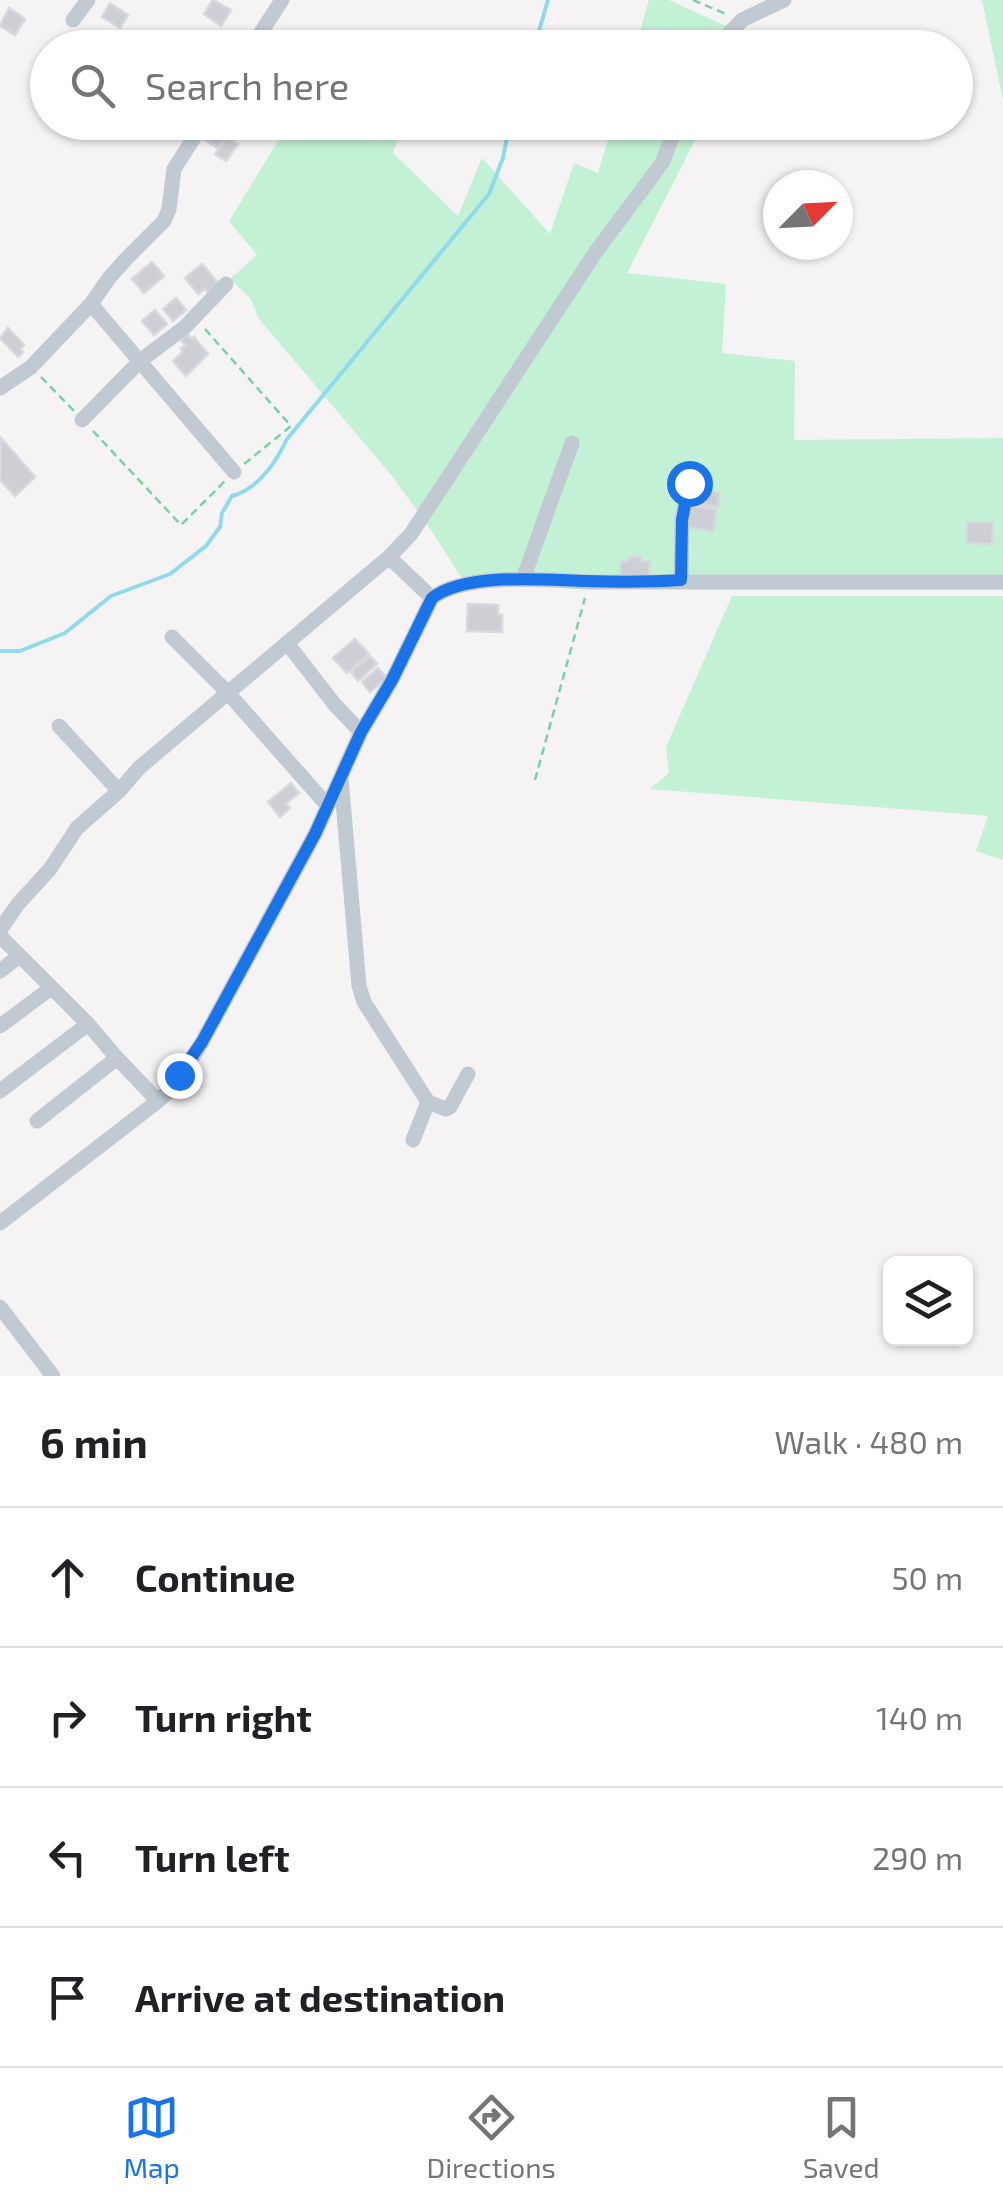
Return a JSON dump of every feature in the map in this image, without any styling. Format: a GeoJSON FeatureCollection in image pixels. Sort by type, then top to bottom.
{"type":"FeatureCollection","features":[{"type":"Feature","properties":{"kind":"street"},"geometry":{"type":"LineString","coordinates":[[73,20],[88,0]]}},
{"type":"Feature","properties":{"kind":"street"},"geometry":{"type":"LineString","coordinates":[[263,30],[282,0]]}},
{"type":"Feature","properties":{"kind":"street"},"geometry":{"type":"LineString","coordinates":[[732,30],[742,20],[784,0]]}},
{"type":"Feature","properties":{"kind":"street"},"geometry":{"type":"LineString","coordinates":[[0,388],[32,367],[164,220],[174,169],[193,140]]}},
{"type":"Feature","properties":{"kind":"street"},"geometry":{"type":"LineString","coordinates":[[155,1098],[0,933],[12,912],[50,869],[66,840],[140,768],[389,557],[419,522],[595,254],[662,163],[671,140]]}},
{"type":"Feature","properties":{"kind":"street"},"geometry":{"type":"LineString","coordinates":[[82,420],[140,361],[185,327],[226,284]]}},
{"type":"Feature","properties":{"kind":"street"},"geometry":{"type":"LineString","coordinates":[[91,304],[234,472]]}},
{"type":"Feature","properties":{"kind":"street"},"geometry":{"type":"LineString","coordinates":[[523,578],[572,443]]}},
{"type":"Feature","properties":{"kind":"street"},"geometry":{"type":"LineString","coordinates":[[681,580],[682,520],[689,483]]}},
{"type":"Feature","properties":{"kind":"street"},"geometry":{"type":"LineString","coordinates":[[389,557],[432,598]]}},
{"type":"Feature","properties":{"kind":"street"},"geometry":{"type":"LineString","coordinates":[[0,1223],[179,1075],[212,1024],[315,834],[361,732],[392,680],[432,598],[441,591],[523,578],[589,582],[1003,582]]}},
{"type":"Feature","properties":{"kind":"street"},"geometry":{"type":"LineString","coordinates":[[172,637],[228,693],[328,806]]}},
{"type":"Feature","properties":{"kind":"street"},"geometry":{"type":"LineString","coordinates":[[287,644],[361,732]]}},
{"type":"Feature","properties":{"kind":"street"},"geometry":{"type":"LineString","coordinates":[[59,726],[119,790]]}},
{"type":"Feature","properties":{"kind":"street"},"geometry":{"type":"LineString","coordinates":[[342,778],[359,986],[364,1002],[428,1102],[450,1107],[468,1074]]}},
{"type":"Feature","properties":{"kind":"street"},"geometry":{"type":"LineString","coordinates":[[0,970],[19,956]]}},
{"type":"Feature","properties":{"kind":"street"},"geometry":{"type":"LineString","coordinates":[[0,1026],[51,988]]}},
{"type":"Feature","properties":{"kind":"street"},"geometry":{"type":"LineString","coordinates":[[0,1091],[88,1024]]}},
{"type":"Feature","properties":{"kind":"street"},"geometry":{"type":"LineString","coordinates":[[37,1122],[116,1058]]}},
{"type":"Feature","properties":{"kind":"street"},"geometry":{"type":"LineString","coordinates":[[0,1213],[155,1098]]}},
{"type":"Feature","properties":{"kind":"street"},"geometry":{"type":"LineString","coordinates":[[413,1140],[428,1102]]}},
{"type":"Feature","properties":{"kind":"street"},"geometry":{"type":"LineString","coordinates":[[0,1308],[53,1376]]}},
{"type":"Feature","properties":{"kind":"path"},"geometry":{"type":"LineString","coordinates":[[693,0],[742,20]]}},
{"type":"Feature","properties":{"kind":"path"},"geometry":{"type":"LineString","coordinates":[[194,316],[291,426]]}},
{"type":"Feature","properties":{"kind":"path"},"geometry":{"type":"LineString","coordinates":[[32,367],[181,525]]}},
{"type":"Feature","properties":{"kind":"path"},"geometry":{"type":"LineString","coordinates":[[535,780],[589,582]]}},
{"type":"Feature","properties":{"kind":"green space"},"geometry":{"type":"Polygon","coordinates":[[[649,0],[669,0],[734,30],[640,30],[649,0]]]}},
{"type":"Feature","properties":{"kind":"green space"},"geometry":{"type":"Polygon","coordinates":[[[982,0],[1003,0],[1003,100],[982,0]]]}},
{"type":"Feature","properties":{"kind":"green space"},"geometry":{"type":"Polygon","coordinates":[[[279,140],[398,140],[393,153],[458,216],[482,158],[550,234],[574,163],[598,173],[608,140],[695,140],[627,273],[726,284],[722,353],[795,361],[794,440],[1003,438],[1003,584],[604,583],[468,588],[392,476],[259,319],[250,298],[230,279],[257,255],[229,221],[279,140]]]}},
{"type":"Feature","properties":{"kind":"green space"},"geometry":{"type":"Polygon","coordinates":[[[732,596],[1003,596],[1003,860],[976,851],[988,816],[650,789],[669,773],[666,747],[732,596]]]}},
{"type":"Feature","properties":{"kind":"building"},"geometry":{"type":"Polygon","coordinates":[[[213,0],[231,10],[221,26],[204,14],[213,0]]]}},
{"type":"Feature","properties":{"kind":"building"},"geometry":{"type":"Polygon","coordinates":[[[110,3],[128,15],[120,28],[102,17],[110,3]]]}},
{"type":"Feature","properties":{"kind":"building"},"geometry":{"type":"Polygon","coordinates":[[[9,8],[25,19],[15,35],[0,26],[9,8]]]}},
{"type":"Feature","properties":{"kind":"building"},"geometry":{"type":"Polygon","coordinates":[[[204,140],[223,140],[218,148],[204,140]]]}},
{"type":"Feature","properties":{"kind":"building"},"geometry":{"type":"Polygon","coordinates":[[[225,140],[238,144],[226,161],[215,154],[225,140]]]}},
{"type":"Feature","properties":{"kind":"building"},"geometry":{"type":"Polygon","coordinates":[[[152,262],[164,276],[144,293],[132,279],[152,262]]]}},
{"type":"Feature","properties":{"kind":"building"},"geometry":{"type":"Polygon","coordinates":[[[202,264],[218,283],[208,292],[205,289],[198,294],[185,278],[202,264]]]}},
{"type":"Feature","properties":{"kind":"building"},"geometry":{"type":"Polygon","coordinates":[[[176,298],[186,310],[173,321],[163,309],[176,298]]]}},
{"type":"Feature","properties":{"kind":"building"},"geometry":{"type":"Polygon","coordinates":[[[155,310],[167,324],[154,335],[142,321],[155,310]]]}},
{"type":"Feature","properties":{"kind":"building"},"geometry":{"type":"Polygon","coordinates":[[[8,328],[24,345],[18,357],[0,338],[8,328]]]}},
{"type":"Feature","properties":{"kind":"building"},"geometry":{"type":"Polygon","coordinates":[[[187,334],[208,354],[186,376],[173,361],[183,352],[185,345],[181,340],[187,334]]]}},
{"type":"Feature","properties":{"kind":"building"},"geometry":{"type":"Polygon","coordinates":[[[1,438],[35,477],[15,496],[0,480],[1,438]]]}},
{"type":"Feature","properties":{"kind":"building"},"geometry":{"type":"Polygon","coordinates":[[[697,489],[720,493],[718,507],[695,504],[697,489]]]}},
{"type":"Feature","properties":{"kind":"building"},"geometry":{"type":"Polygon","coordinates":[[[690,506],[716,509],[713,531],[688,527],[690,506]]]}},
{"type":"Feature","properties":{"kind":"building"},"geometry":{"type":"Polygon","coordinates":[[[967,522],[993,522],[992,544],[967,543],[967,522]]]}},
{"type":"Feature","properties":{"kind":"building"},"geometry":{"type":"Polygon","coordinates":[[[629,557],[650,562],[649,581],[620,580],[621,561],[629,561],[629,557]]]}},
{"type":"Feature","properties":{"kind":"building"},"geometry":{"type":"Polygon","coordinates":[[[468,604],[498,605],[502,632],[467,631],[468,604]]]}},
{"type":"Feature","properties":{"kind":"building"},"geometry":{"type":"Polygon","coordinates":[[[355,639],[369,654],[347,673],[333,658],[355,639]]]}},
{"type":"Feature","properties":{"kind":"building"},"geometry":{"type":"Polygon","coordinates":[[[370,656],[377,664],[358,681],[351,672],[370,656]]]}},
{"type":"Feature","properties":{"kind":"building"},"geometry":{"type":"Polygon","coordinates":[[[378,668],[387,678],[370,692],[362,682],[378,668]]]}},
{"type":"Feature","properties":{"kind":"building"},"geometry":{"type":"Polygon","coordinates":[[[291,783],[299,793],[286,803],[290,808],[280,817],[268,802],[291,783]]]}},
{"type":"Feature","properties":{"kind":"waterway"},"geometry":{"type":"LineString","coordinates":[[539,30],[548,0]]}},
{"type":"Feature","properties":{"kind":"waterway"},"geometry":{"type":"LineString","coordinates":[[0,651],[20,651],[65,633],[111,596],[170,574],[206,546],[220,527],[222,513],[232,496],[265,473],[287,439],[489,194],[506,140]]}},
{"type":"Feature","properties":{"kind":"route"},"geometry":{"type":"LineString","coordinates":[[179,1075],[202,1042],[315,834],[361,732],[392,680],[432,598],[455,586],[523,578],[589,582],[681,580],[682,520],[689,483]]}}]}
